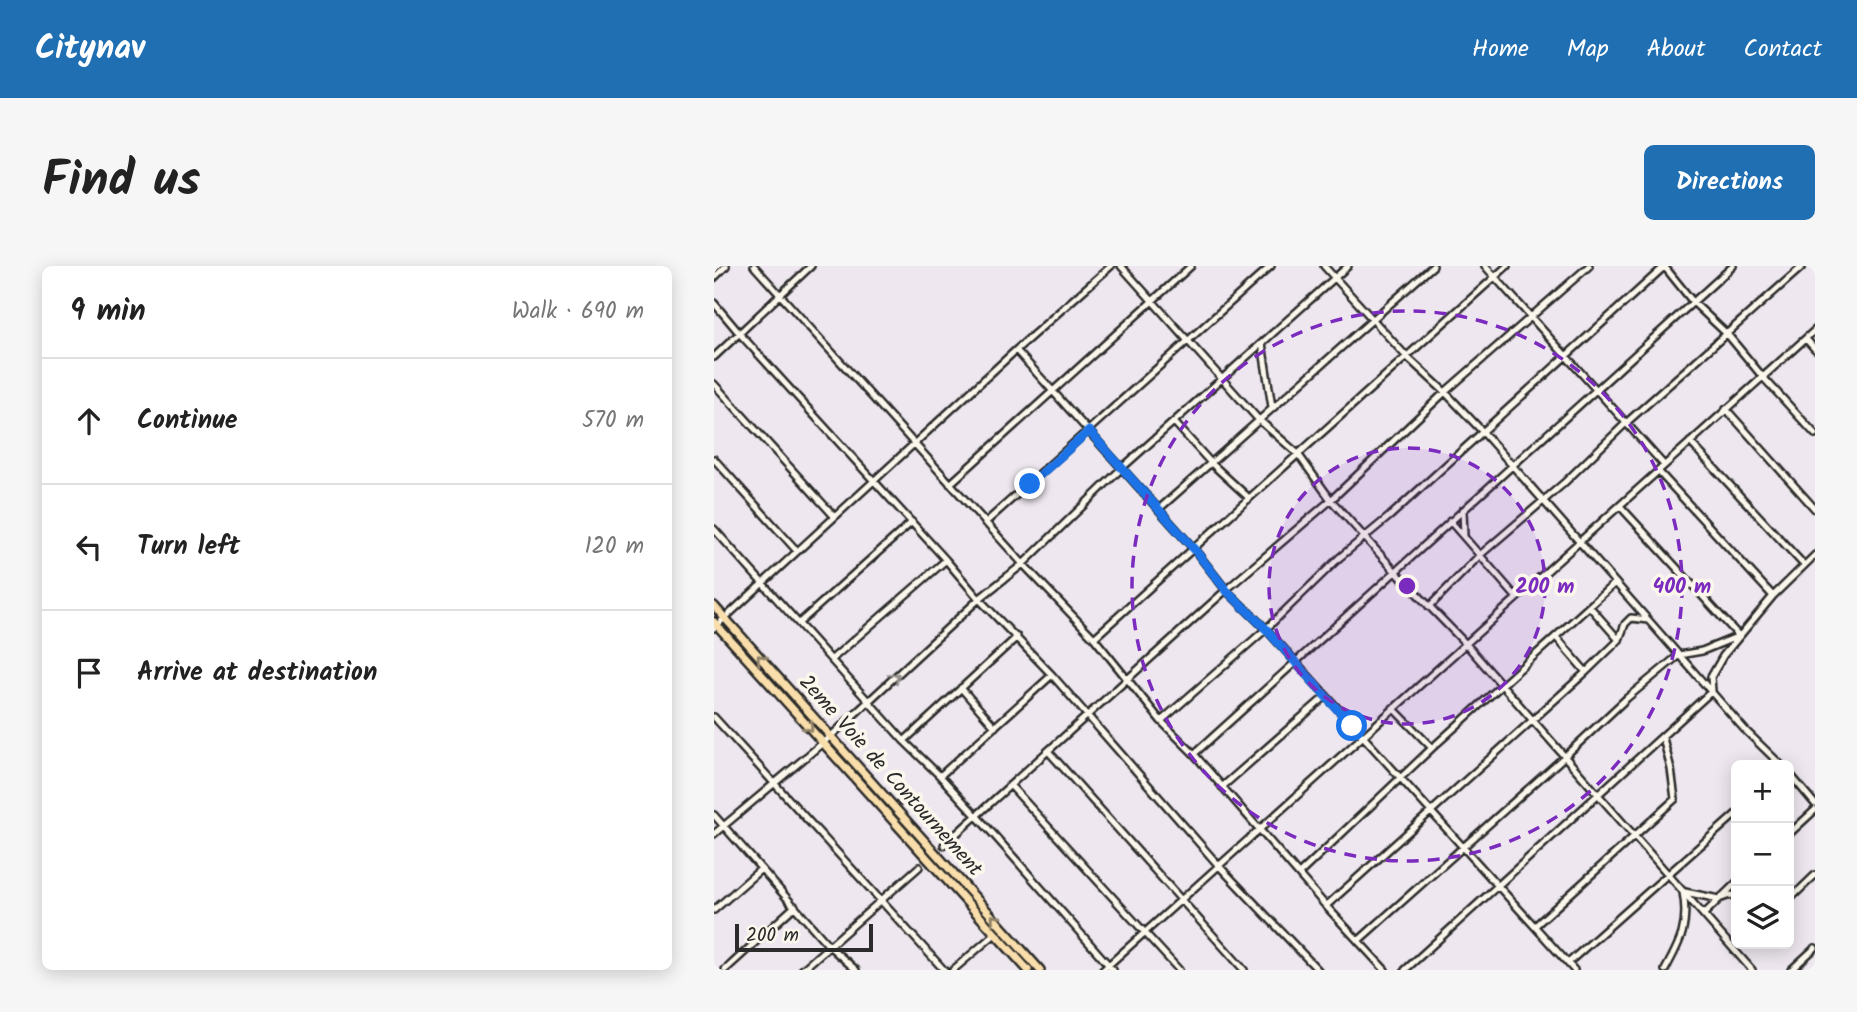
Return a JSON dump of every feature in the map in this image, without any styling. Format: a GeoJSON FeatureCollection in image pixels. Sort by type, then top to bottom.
{"type":"FeatureCollection","features":[{"type":"Feature","properties":{"kind":"main road","name":"2eme Voie de Contournement"},"geometry":{"type":"LineString","coordinates":[[714,606],[1041,970]]}},
{"type":"Feature","properties":{"kind":"main road"},"geometry":{"type":"LineString","coordinates":[[715,625],[1025,969]]}},
{"type":"Feature","properties":{"kind":"street"},"geometry":{"type":"LineString","coordinates":[[714,278],[726,266]]}},
{"type":"Feature","properties":{"kind":"street"},"geometry":{"type":"LineString","coordinates":[[754,266],[985,523],[1094,638],[1161,720],[1385,970]]}},
{"type":"Feature","properties":{"kind":"street"},"geometry":{"type":"LineString","coordinates":[[714,357],[811,266]]}},
{"type":"Feature","properties":{"kind":"street"},"geometry":{"type":"LineString","coordinates":[[715,625],[1111,266]]}},
{"type":"Feature","properties":{"kind":"street"},"geometry":{"type":"LineString","coordinates":[[1121,266],[1258,419],[1298,454],[1331,500],[1465,643],[1752,970]]}},
{"type":"Feature","properties":{"kind":"street"},"geometry":{"type":"LineString","coordinates":[[950,484],[1191,266]]}},
{"type":"Feature","properties":{"kind":"street"},"geometry":{"type":"LineString","coordinates":[[985,523],[1271,266]]}},
{"type":"Feature","properties":{"kind":"street"},"geometry":{"type":"LineString","coordinates":[[1324,266],[1406,356],[1482,431],[1745,730],[1776,760]]}},
{"type":"Feature","properties":{"kind":"street"},"geometry":{"type":"LineString","coordinates":[[714,834],[823,743],[979,600],[1023,564],[1122,468],[1348,266]]}},
{"type":"Feature","properties":{"kind":"street"},"geometry":{"type":"LineString","coordinates":[[1159,509],[1433,266]]}},
{"type":"Feature","properties":{"kind":"street"},"geometry":{"type":"LineString","coordinates":[[1485,266],[1664,465]]}},
{"type":"Feature","properties":{"kind":"street"},"geometry":{"type":"LineString","coordinates":[[1094,638],[1507,266]]}},
{"type":"Feature","properties":{"kind":"street"},"geometry":{"type":"LineString","coordinates":[[944,845],[1226,590],[1331,500],[1445,392],[1589,266]]}},
{"type":"Feature","properties":{"kind":"street"},"geometry":{"type":"LineString","coordinates":[[1161,720],[1266,629],[1339,558],[1366,537],[1665,266],[1693,302],[1728,335],[1815,434]]}},
{"type":"Feature","properties":{"kind":"street"},"geometry":{"type":"LineString","coordinates":[[1194,754],[1733,266]]}},
{"type":"Feature","properties":{"kind":"street"},"geometry":{"type":"LineString","coordinates":[[1429,607],[1480,555],[1803,266]]}},
{"type":"Feature","properties":{"kind":"street"},"geometry":{"type":"LineString","coordinates":[[714,303],[946,559],[979,600],[1052,675],[1220,867],[1318,970]]}},
{"type":"Feature","properties":{"kind":"street"},"geometry":{"type":"LineString","coordinates":[[1103,970],[1111,967],[1144,932],[1220,867],[1361,736],[1580,543],[1815,330]]}},
{"type":"Feature","properties":{"kind":"street"},"geometry":{"type":"LineString","coordinates":[[1806,339],[1815,349]]}},
{"type":"Feature","properties":{"kind":"street"},"geometry":{"type":"LineString","coordinates":[[1262,343],[1272,407]]}},
{"type":"Feature","properties":{"kind":"street"},"geometry":{"type":"LineString","coordinates":[[1016,350],[1159,509],[1226,590],[1266,629],[1574,970]]}},
{"type":"Feature","properties":{"kind":"street"},"geometry":{"type":"LineString","coordinates":[[714,384],[834,516]]}},
{"type":"Feature","properties":{"kind":"street"},"geometry":{"type":"LineString","coordinates":[[1726,409],[1815,509]]}},
{"type":"Feature","properties":{"kind":"street"},"geometry":{"type":"LineString","coordinates":[[1174,422],[1211,463],[1249,498]]}},
{"type":"Feature","properties":{"kind":"street"},"geometry":{"type":"LineString","coordinates":[[1689,442],[1804,565]]}},
{"type":"Feature","properties":{"kind":"street"},"geometry":{"type":"LineString","coordinates":[[714,459],[797,551]]}},
{"type":"Feature","properties":{"kind":"street"},"geometry":{"type":"LineString","coordinates":[[1658,471],[1773,596]]}},
{"type":"Feature","properties":{"kind":"street"},"geometry":{"type":"LineString","coordinates":[[1620,506],[1739,636]]}},
{"type":"Feature","properties":{"kind":"street"},"geometry":{"type":"LineString","coordinates":[[1463,510],[1464,537]]}},
{"type":"Feature","properties":{"kind":"street"},"geometry":{"type":"LineString","coordinates":[[1450,521],[1517,598]]}},
{"type":"Feature","properties":{"kind":"street"},"geometry":{"type":"LineString","coordinates":[[799,623],[912,522]]}},
{"type":"Feature","properties":{"kind":"street"},"geometry":{"type":"LineString","coordinates":[[714,529],[1111,967]]}},
{"type":"Feature","properties":{"kind":"street"},"geometry":{"type":"LineString","coordinates":[[1712,691],[1711,677],[1739,636],[1773,596],[1815,555]]}},
{"type":"Feature","properties":{"kind":"street"},"geometry":{"type":"LineString","coordinates":[[832,659],[946,559]]}},
{"type":"Feature","properties":{"kind":"street"},"geometry":{"type":"LineString","coordinates":[[1298,874],[1432,748],[1615,583]]}},
{"type":"Feature","properties":{"kind":"street"},"geometry":{"type":"LineString","coordinates":[[1326,906],[1619,640],[1625,624],[1635,611],[1633,602]]}},
{"type":"Feature","properties":{"kind":"street"},"geometry":{"type":"LineString","coordinates":[[1590,607],[1619,640]]}},
{"type":"Feature","properties":{"kind":"street"},"geometry":{"type":"LineString","coordinates":[[1631,618],[1649,620]]}},
{"type":"Feature","properties":{"kind":"street"},"geometry":{"type":"LineString","coordinates":[[1358,941],[1627,698],[1679,655],[1702,651],[1739,636]]}},
{"type":"Feature","properties":{"kind":"street"},"geometry":{"type":"LineString","coordinates":[[904,741],[1017,637]]}},
{"type":"Feature","properties":{"kind":"street"},"geometry":{"type":"LineString","coordinates":[[1556,637],[1586,672]]}},
{"type":"Feature","properties":{"kind":"street"},"geometry":{"type":"LineString","coordinates":[[940,776],[1052,675]]}},
{"type":"Feature","properties":{"kind":"street"},"geometry":{"type":"LineString","coordinates":[[961,688],[995,727]]}},
{"type":"Feature","properties":{"kind":"street"},"geometry":{"type":"LineString","coordinates":[[1405,970],[1712,691]]}},
{"type":"Feature","properties":{"kind":"street"},"geometry":{"type":"LineString","coordinates":[[1222,787],[1326,696]]}},
{"type":"Feature","properties":{"kind":"street"},"geometry":{"type":"LineString","coordinates":[[1393,708],[1432,748]]}},
{"type":"Feature","properties":{"kind":"street"},"geometry":{"type":"LineString","coordinates":[[714,717],[944,970]]}},
{"type":"Feature","properties":{"kind":"street"},"geometry":{"type":"LineString","coordinates":[[1535,926],[1675,799],[1671,769],[1662,738]]}},
{"type":"Feature","properties":{"kind":"street"},"geometry":{"type":"LineString","coordinates":[[1048,751],[1244,970]]}},
{"type":"Feature","properties":{"kind":"street"},"geometry":{"type":"LineString","coordinates":[[1794,780],[1815,804]]}},
{"type":"Feature","properties":{"kind":"street"},"geometry":{"type":"LineString","coordinates":[[1010,785],[1179,970]]}},
{"type":"Feature","properties":{"kind":"street"},"geometry":{"type":"LineString","coordinates":[[1794,829],[1815,810]]}},
{"type":"Feature","properties":{"kind":"street"},"geometry":{"type":"LineString","coordinates":[[714,816],[829,946],[856,970]]}},
{"type":"Feature","properties":{"kind":"street"},"geometry":{"type":"LineString","coordinates":[[1568,963],[1731,818]]}},
{"type":"Feature","properties":{"kind":"street"},"geometry":{"type":"LineString","coordinates":[[802,970],[919,867]]}},
{"type":"Feature","properties":{"kind":"street"},"geometry":{"type":"LineString","coordinates":[[714,909],[761,869]]}},
{"type":"Feature","properties":{"kind":"street"},"geometry":{"type":"LineString","coordinates":[[1794,895],[1815,875]]}},
{"type":"Feature","properties":{"kind":"street"},"geometry":{"type":"LineString","coordinates":[[1704,914],[1733,886]]}},
{"type":"Feature","properties":{"kind":"street"},"geometry":{"type":"LineString","coordinates":[[1683,890],[1719,899],[1731,895]]}},
{"type":"Feature","properties":{"kind":"street"},"geometry":{"type":"LineString","coordinates":[[1665,970],[1683,937],[1686,909],[1683,890]]}},
{"type":"Feature","properties":{"kind":"street"},"geometry":{"type":"LineString","coordinates":[[724,970],[795,906]]}},
{"type":"Feature","properties":{"kind":"street"},"geometry":{"type":"LineString","coordinates":[[953,970],[995,934]]}},
{"type":"Feature","properties":{"kind":"street"},"geometry":{"type":"LineString","coordinates":[[1791,970],[1815,948]]}},
{"type":"Feature","properties":{"kind":"route"},"geometry":{"type":"LineString","coordinates":[[1030,484],[1089,431],[1194,549],[1226,590],[1266,629],[1352,726]]}}]}
